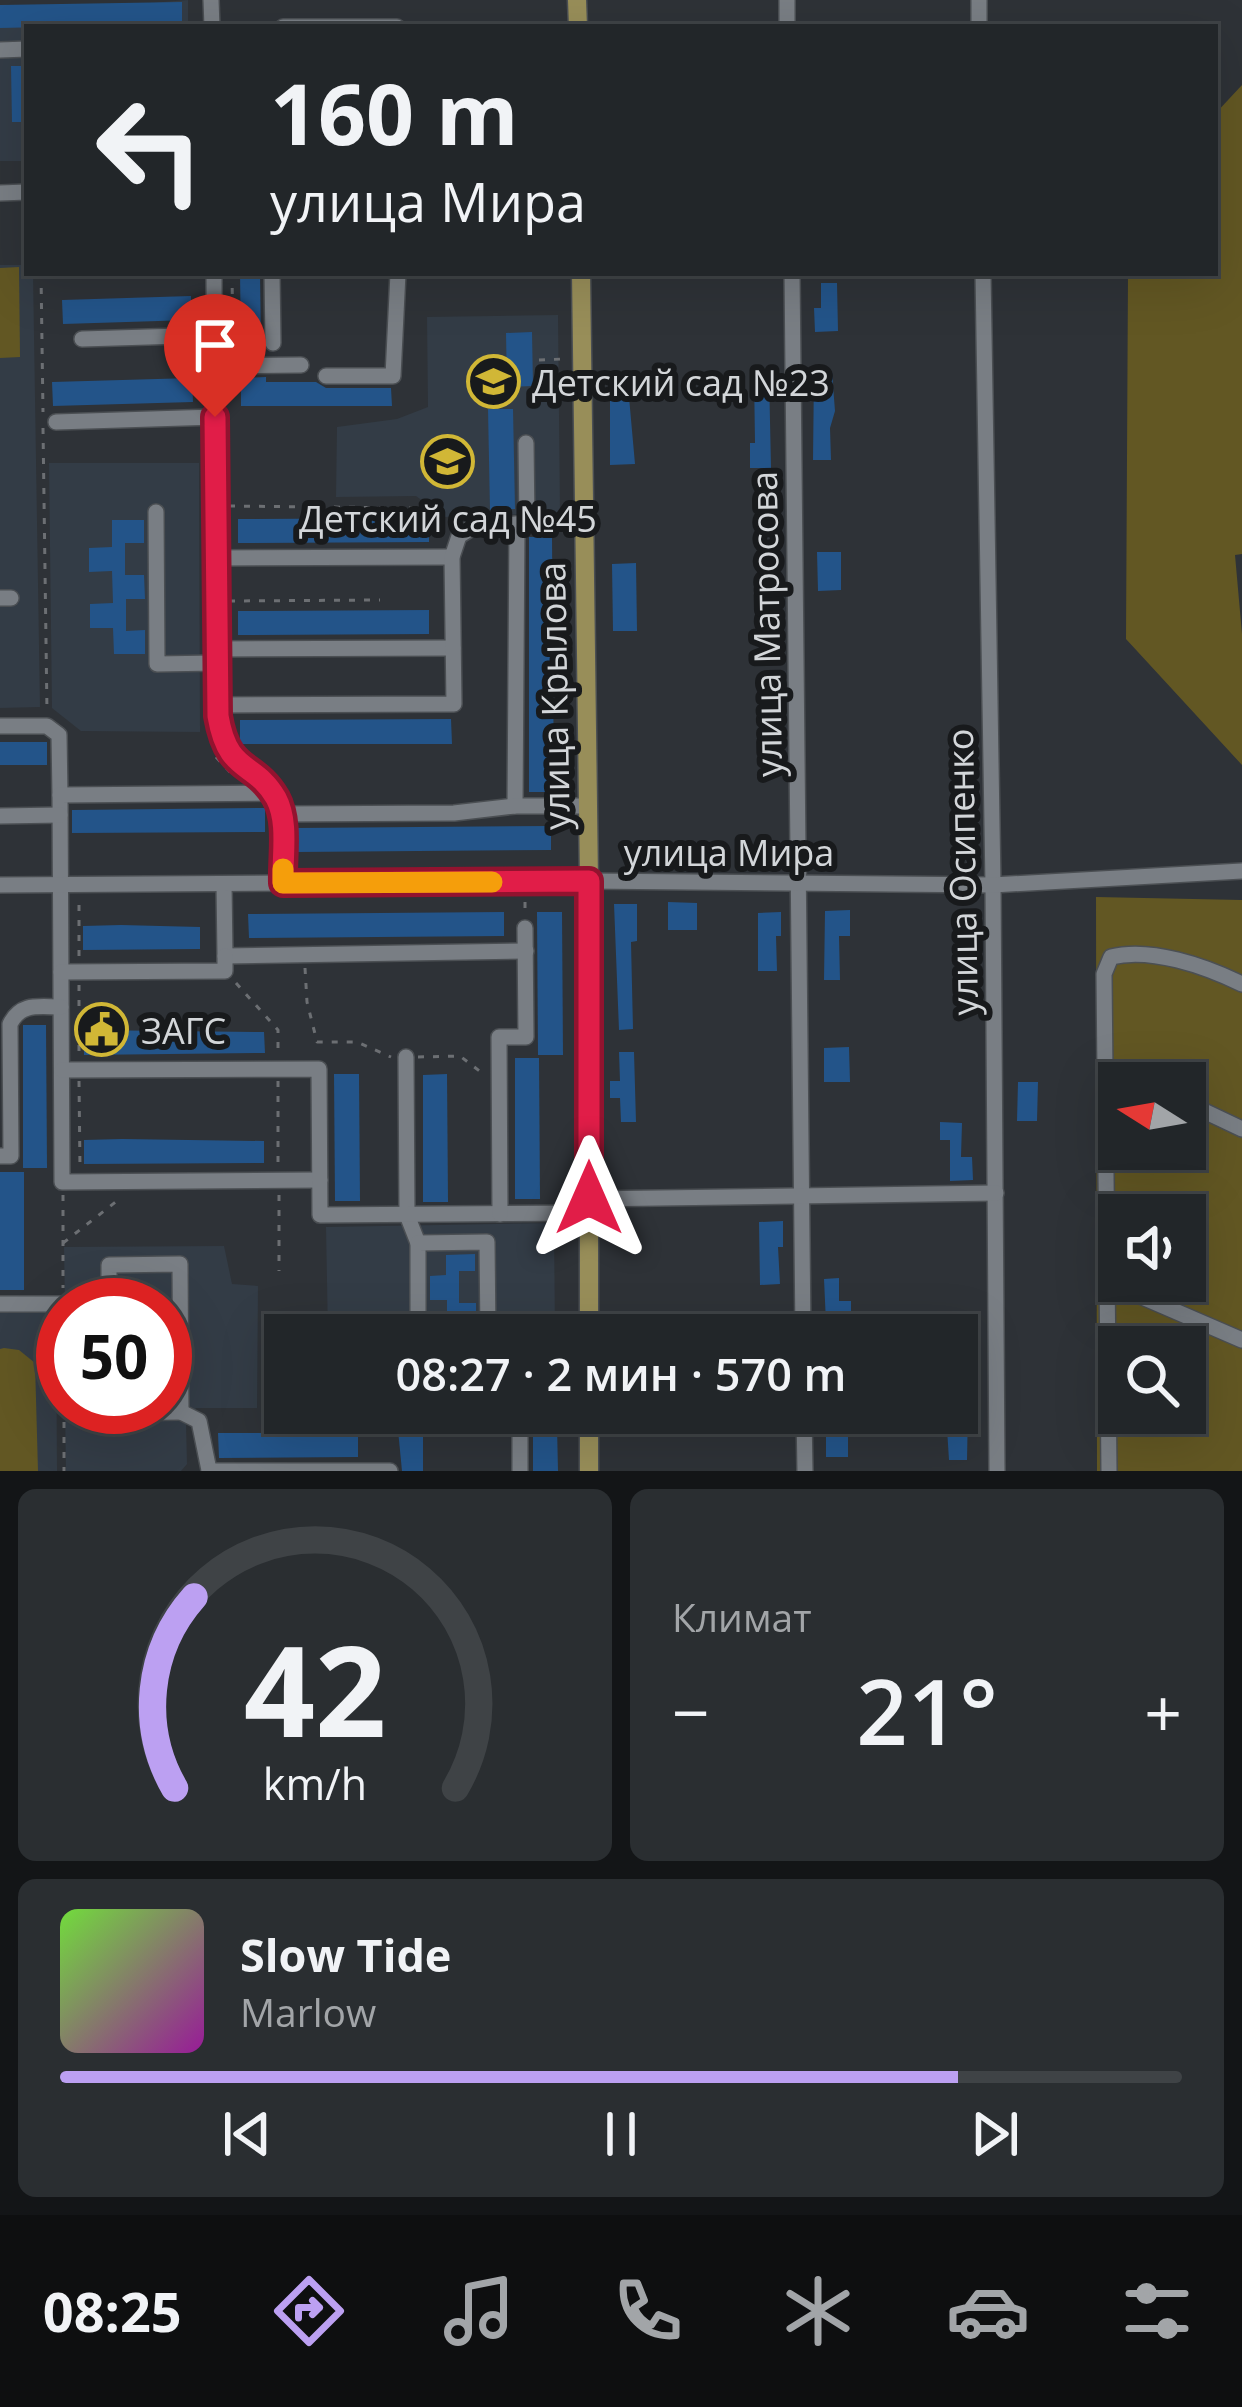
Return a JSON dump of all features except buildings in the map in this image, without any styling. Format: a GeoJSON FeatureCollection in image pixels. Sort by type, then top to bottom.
{"type":"FeatureCollection","features":[{"type":"Feature","properties":{"kind":"main road","name":"улица Крылова"},"geometry":{"type":"LineString","coordinates":[[581,276],[589,1314]]}},
{"type":"Feature","properties":{"kind":"main road"},"geometry":{"type":"LineString","coordinates":[[589,1434],[589,1471]]}},
{"type":"Feature","properties":{"kind":"street"},"geometry":{"type":"LineString","coordinates":[[214,276],[216,705],[222,743],[273,793],[282,814],[283,883]]}},
{"type":"Feature","properties":{"kind":"street"},"geometry":{"type":"LineString","coordinates":[[272,276],[273,343]]}},
{"type":"Feature","properties":{"kind":"street"},"geometry":{"type":"LineString","coordinates":[[326,376],[393,376],[398,276]]}},
{"type":"Feature","properties":{"kind":"street","name":"улица Матросова"},"geometry":{"type":"LineString","coordinates":[[792,276],[803,1314]]}},
{"type":"Feature","properties":{"kind":"street","name":"улица Осипенко"},"geometry":{"type":"LineString","coordinates":[[982,276],[997,1471]]}},
{"type":"Feature","properties":{"kind":"street"},"geometry":{"type":"LineString","coordinates":[[82,338],[214,335]]}},
{"type":"Feature","properties":{"kind":"street"},"geometry":{"type":"LineString","coordinates":[[214,366],[301,365]]}},
{"type":"Feature","properties":{"kind":"street"},"geometry":{"type":"LineString","coordinates":[[56,422],[215,417]]}},
{"type":"Feature","properties":{"kind":"street"},"geometry":{"type":"LineString","coordinates":[[514,806],[526,443]]}},
{"type":"Feature","properties":{"kind":"street"},"geometry":{"type":"LineString","coordinates":[[156,512],[157,664],[216,656],[453,648]]}},
{"type":"Feature","properties":{"kind":"street"},"geometry":{"type":"LineString","coordinates":[[216,705],[454,704],[452,557],[459,536],[475,526],[584,521]]}},
{"type":"Feature","properties":{"kind":"street"},"geometry":{"type":"LineString","coordinates":[[215,558],[452,557]]}},
{"type":"Feature","properties":{"kind":"street"},"geometry":{"type":"LineString","coordinates":[[0,726],[47,726],[59,735],[61,885],[70,972],[61,1007],[70,1070],[71,1182],[320,1180]]}},
{"type":"Feature","properties":{"kind":"street"},"geometry":{"type":"LineString","coordinates":[[60,795],[273,793]]}},
{"type":"Feature","properties":{"kind":"street"},"geometry":{"type":"LineString","coordinates":[[282,814],[588,806]]}},
{"type":"Feature","properties":{"kind":"street"},"geometry":{"type":"LineString","coordinates":[[0,816],[60,815]]}},
{"type":"Feature","properties":{"kind":"street","name":"улица Мира"},"geometry":{"type":"LineString","coordinates":[[0,885],[589,881],[993,885],[1242,871]]}},
{"type":"Feature","properties":{"kind":"street"},"geometry":{"type":"LineString","coordinates":[[224,884],[225,964]]}},
{"type":"Feature","properties":{"kind":"street"},"geometry":{"type":"LineString","coordinates":[[500,1214],[499,1037],[526,1037],[525,928]]}},
{"type":"Feature","properties":{"kind":"street"},"geometry":{"type":"LineString","coordinates":[[70,972],[304,955],[526,951]]}},
{"type":"Feature","properties":{"kind":"street"},"geometry":{"type":"LineString","coordinates":[[1107,1062],[1104,974],[1112,957],[1131,952],[1237,976]]}},
{"type":"Feature","properties":{"kind":"street"},"geometry":{"type":"LineString","coordinates":[[0,1156],[11,1156],[5,1039],[10,1024],[17,1011],[26,1007],[61,1007]]}},
{"type":"Feature","properties":{"kind":"street"},"geometry":{"type":"LineString","coordinates":[[406,1058],[407,1215],[418,1243],[418,1314]]}},
{"type":"Feature","properties":{"kind":"street"},"geometry":{"type":"LineString","coordinates":[[70,1070],[319,1069],[320,1215],[500,1214],[589,1206],[996,1193]]}},
{"type":"Feature","properties":{"kind":"street"},"geometry":{"type":"LineString","coordinates":[[1206,1112],[1242,1129]]}},
{"type":"Feature","properties":{"kind":"street"},"geometry":{"type":"LineString","coordinates":[[418,1243],[487,1243],[488,1314]]}},
{"type":"Feature","properties":{"kind":"street"},"geometry":{"type":"LineString","coordinates":[[109,1278],[109,1264],[180,1264],[180,1278]]}},
{"type":"Feature","properties":{"kind":"street"},"geometry":{"type":"LineString","coordinates":[[1109,1471],[1110,1302]]}},
{"type":"Feature","properties":{"kind":"street"},"geometry":{"type":"LineString","coordinates":[[1156,1302],[1242,1340]]}},
{"type":"Feature","properties":{"kind":"street"},"geometry":{"type":"LineString","coordinates":[[0,1304],[36,1304]]}},
{"type":"Feature","properties":{"kind":"street"},"geometry":{"type":"LineString","coordinates":[[192,1417],[199,1420],[209,1470],[390,1471]]}},
{"type":"Feature","properties":{"kind":"street"},"geometry":{"type":"LineString","coordinates":[[520,1434],[520,1471]]}},
{"type":"Feature","properties":{"kind":"street"},"geometry":{"type":"LineString","coordinates":[[805,1434],[806,1471]]}},
{"type":"Feature","properties":{"kind":"path"},"geometry":{"type":"LineString","coordinates":[[41,276],[47,726]]}},
{"type":"Feature","properties":{"kind":"path"},"geometry":{"type":"LineString","coordinates":[[232,276],[232,349],[273,349],[273,343]]}},
{"type":"Feature","properties":{"kind":"path"},"geometry":{"type":"LineString","coordinates":[[539,360],[563,359]]}},
{"type":"Feature","properties":{"kind":"path"},"geometry":{"type":"LineString","coordinates":[[215,506],[420,508],[459,536]]}},
{"type":"Feature","properties":{"kind":"path"},"geometry":{"type":"LineString","coordinates":[[215,601],[380,600]]}},
{"type":"Feature","properties":{"kind":"path"},"geometry":{"type":"LineString","coordinates":[[63,1278],[71,1182],[70,972],[79,905]]}},
{"type":"Feature","properties":{"kind":"path"},"geometry":{"type":"LineString","coordinates":[[304,955],[307,1002],[317,1042],[357,1042],[392,1058],[460,1057],[499,1086]]}},
{"type":"Feature","properties":{"kind":"path"},"geometry":{"type":"LineString","coordinates":[[225,964],[278,1030],[279,1271]]}},
{"type":"Feature","properties":{"kind":"path"},"geometry":{"type":"LineString","coordinates":[[63,1243],[142,1181]]}},
{"type":"Feature","properties":{"kind":"path"},"geometry":{"type":"LineString","coordinates":[[64,1434],[64,1471]]}},
{"type":"Feature","properties":{"kind":"shaded area"},"geometry":{"type":"Polygon","coordinates":[[[188,0],[188,24],[24,24],[24,161],[0,161],[0,15],[188,0]]]}},
{"type":"Feature","properties":{"kind":"shaded area"},"geometry":{"type":"Polygon","coordinates":[[[1242,85],[1242,554],[1235,555],[1242,634],[1242,765],[1126,639],[1128,276],[1218,276],[1218,111],[1242,85]]]}},
{"type":"Feature","properties":{"kind":"shaded area"},"geometry":{"type":"Polygon","coordinates":[[[0,265],[24,265],[24,276],[33,276],[40,707],[0,708],[0,265]]]}},
{"type":"Feature","properties":{"kind":"shaded area"},"geometry":{"type":"Polygon","coordinates":[[[19,267],[20,357],[0,358],[0,268],[19,267]]]}},
{"type":"Feature","properties":{"kind":"shaded area","name":"Детский сад №45"},"geometry":{"type":"Polygon","coordinates":[[[558,315],[560,513],[445,517],[416,496],[336,497],[337,427],[397,419],[428,407],[427,317],[558,315]]]}},
{"type":"Feature","properties":{"kind":"shaded area"},"geometry":{"type":"Polygon","coordinates":[[[49,463],[199,463],[200,732],[81,731],[52,708],[49,463]]]}},
{"type":"Feature","properties":{"kind":"shaded area"},"geometry":{"type":"Polygon","coordinates":[[[1096,897],[1242,900],[1242,1471],[1097,1471],[1096,897]]]}},
{"type":"Feature","properties":{"kind":"shaded area"},"geometry":{"type":"Polygon","coordinates":[[[554,1223],[555,1314],[328,1314],[326,1227],[554,1223]]]}},
{"type":"Feature","properties":{"kind":"shaded area"},"geometry":{"type":"Polygon","coordinates":[[[224,1246],[232,1284],[258,1286],[257,1408],[196,1408],[192,1414],[192,1278],[65,1278],[64,1247],[224,1246]]]}},
{"type":"Feature","properties":{"kind":"shaded area"},"geometry":{"type":"Polygon","coordinates":[[[36,1310],[36,1434],[57,1434],[57,1471],[0,1471],[0,1311],[36,1310]]]}},
{"type":"Feature","properties":{"kind":"shaded area"},"geometry":{"type":"Polygon","coordinates":[[[0,1349],[19,1350],[35,1363],[38,1471],[0,1471],[0,1349]]]}},
{"type":"Feature","properties":{"kind":"shaded area"},"geometry":{"type":"Polygon","coordinates":[[[65,1434],[186,1434],[187,1464],[181,1471],[66,1471],[65,1434]]]}},
{"type":"Feature","properties":{"kind":"slow traffic"},"geometry":{"type":"LineString","coordinates":[[283,869],[283,883],[492,882]]}},
{"type":"Feature","properties":{"kind":"place","name":"Детский сад №23"},"geometry":{"type":"Point","coordinates":[493,382]}},
{"type":"Feature","properties":{"kind":"place","name":"Детский сад №45"},"geometry":{"type":"Point","coordinates":[448,462]}},
{"type":"Feature","properties":{"kind":"place","name":"ЗАГС"},"geometry":{"type":"Point","coordinates":[102,1030]}},
{"type":"Feature","properties":{"kind":"route"},"geometry":{"type":"LineString","coordinates":[[215,417],[216,705],[222,743],[273,793],[282,814],[283,883],[589,881],[589,1198]]}}]}
